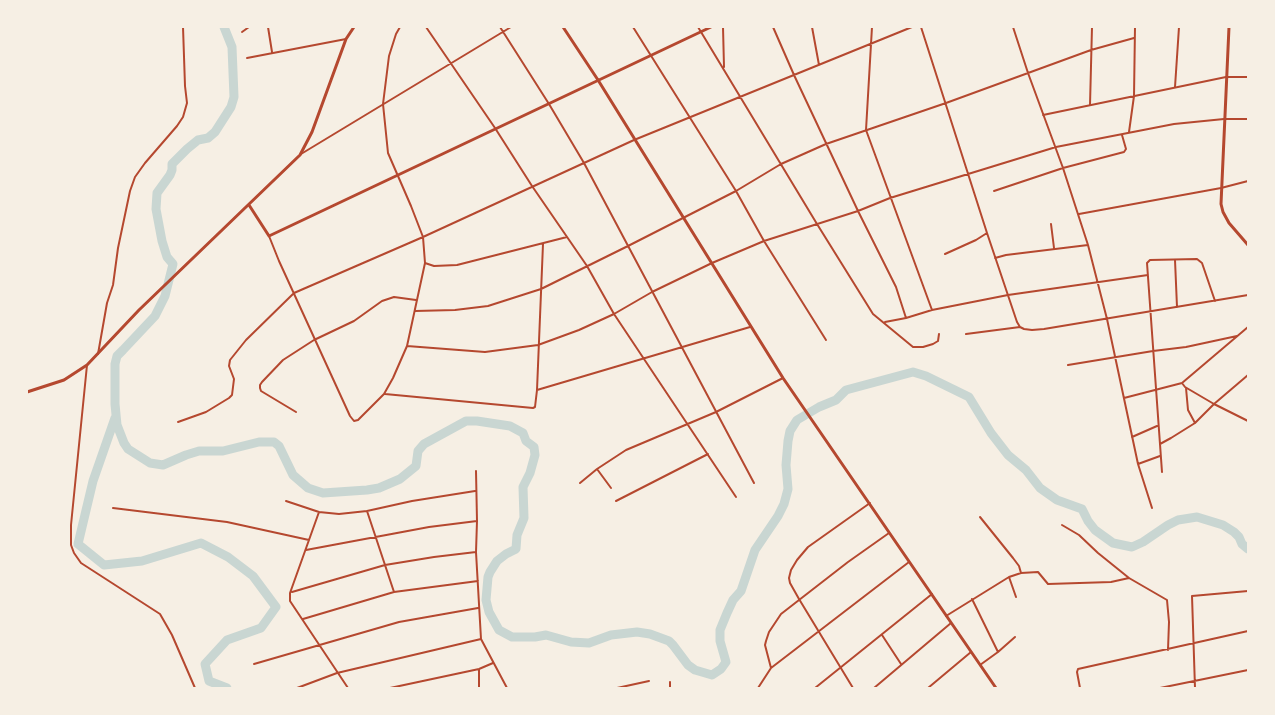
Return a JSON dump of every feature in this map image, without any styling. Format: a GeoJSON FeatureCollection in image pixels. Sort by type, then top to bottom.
{"type":"FeatureCollection","features":[{"type":"Feature","properties":{"kind":"main road"},"geometry":{"type":"LineString","coordinates":[[27,392],[64,380],[87,365],[139,310],[300,155],[312,132],[346,39],[354,27]]}},
{"type":"Feature","properties":{"kind":"main road"},"geometry":{"type":"LineString","coordinates":[[563,27],[783,378],[996,688]]}},
{"type":"Feature","properties":{"kind":"main road"},"geometry":{"type":"LineString","coordinates":[[249,204],[269,236],[711,27]]}},
{"type":"Feature","properties":{"kind":"main road"},"geometry":{"type":"LineString","coordinates":[[1229,27],[1221,204],[1229,223],[1248,245]]}},
{"type":"Feature","properties":{"kind":"street"},"geometry":{"type":"LineString","coordinates":[[98,354],[107,303],[113,285],[118,248],[135,177],[183,117],[186,103],[183,27]]}},
{"type":"Feature","properties":{"kind":"street"},"geometry":{"type":"LineString","coordinates":[[242,32],[249,27]]}},
{"type":"Feature","properties":{"kind":"street"},"geometry":{"type":"LineString","coordinates":[[268,27],[272,52]]}},
{"type":"Feature","properties":{"kind":"street"},"geometry":{"type":"LineString","coordinates":[[269,236],[350,416],[354,421],[360,419],[384,394],[407,346],[425,263],[423,237],[388,153],[383,104],[389,56],[400,27]]}},
{"type":"Feature","properties":{"kind":"street"},"geometry":{"type":"LineString","coordinates":[[426,27],[587,266],[614,314],[736,498]]}},
{"type":"Feature","properties":{"kind":"street"},"geometry":{"type":"LineString","coordinates":[[500,27],[584,163],[754,483]]}},
{"type":"Feature","properties":{"kind":"street"},"geometry":{"type":"LineString","coordinates":[[300,155],[512,27]]}},
{"type":"Feature","properties":{"kind":"street"},"geometry":{"type":"LineString","coordinates":[[633,27],[826,339]]}},
{"type":"Feature","properties":{"kind":"street"},"geometry":{"type":"LineString","coordinates":[[698,27],[816,224],[873,314],[913,346],[923,347],[933,344],[938,341],[939,334]]}},
{"type":"Feature","properties":{"kind":"street"},"geometry":{"type":"LineString","coordinates":[[723,27],[724,70]]}},
{"type":"Feature","properties":{"kind":"street"},"geometry":{"type":"LineString","coordinates":[[773,27],[826,144],[896,287],[906,318]]}},
{"type":"Feature","properties":{"kind":"street"},"geometry":{"type":"LineString","coordinates":[[812,27],[819,65]]}},
{"type":"Feature","properties":{"kind":"street"},"geometry":{"type":"LineString","coordinates":[[872,27],[866,130],[932,310]]}},
{"type":"Feature","properties":{"kind":"street"},"geometry":{"type":"LineString","coordinates":[[178,422],[206,412],[232,395],[234,379],[229,366],[230,360],[246,340],[294,293],[423,237],[634,140],[912,27]]}},
{"type":"Feature","properties":{"kind":"street"},"geometry":{"type":"LineString","coordinates":[[921,27],[995,258],[1020,327]]}},
{"type":"Feature","properties":{"kind":"street"},"geometry":{"type":"LineString","coordinates":[[1012,27],[1079,214],[1107,319],[1138,464],[1152,508]]}},
{"type":"Feature","properties":{"kind":"street"},"geometry":{"type":"LineString","coordinates":[[1090,105],[1092,27]]}},
{"type":"Feature","properties":{"kind":"street"},"geometry":{"type":"LineString","coordinates":[[1129,132],[1134,96],[1135,27]]}},
{"type":"Feature","properties":{"kind":"street"},"geometry":{"type":"LineString","coordinates":[[1175,87],[1179,27]]}},
{"type":"Feature","properties":{"kind":"street"},"geometry":{"type":"LineString","coordinates":[[415,311],[488,306],[541,288],[736,191],[781,164],[826,144],[1091,50],[1134,38]]}},
{"type":"Feature","properties":{"kind":"street"},"geometry":{"type":"LineString","coordinates":[[247,58],[346,39]]}},
{"type":"Feature","properties":{"kind":"street"},"geometry":{"type":"LineString","coordinates":[[1043,115],[1226,76],[1248,77]]}},
{"type":"Feature","properties":{"kind":"street"},"geometry":{"type":"LineString","coordinates":[[407,346],[485,352],[538,345],[614,314],[652,292],[764,241],[858,211],[890,198],[1056,147],[1174,124],[1248,119]]}},
{"type":"Feature","properties":{"kind":"street"},"geometry":{"type":"LineString","coordinates":[[994,190],[1124,152],[1126,149],[1122,134]]}},
{"type":"Feature","properties":{"kind":"street"},"geometry":{"type":"LineString","coordinates":[[1079,214],[1248,181]]}},
{"type":"Feature","properties":{"kind":"street"},"geometry":{"type":"LineString","coordinates":[[1051,224],[1054,249]]}},
{"type":"Feature","properties":{"kind":"street"},"geometry":{"type":"LineString","coordinates":[[945,254],[987,233]]}},
{"type":"Feature","properties":{"kind":"street"},"geometry":{"type":"LineString","coordinates":[[425,263],[434,266],[457,265],[567,237]]}},
{"type":"Feature","properties":{"kind":"street"},"geometry":{"type":"LineString","coordinates":[[384,394],[533,408],[536,405],[537,390],[543,244]]}},
{"type":"Feature","properties":{"kind":"street"},"geometry":{"type":"LineString","coordinates":[[995,258],[1088,245]]}},
{"type":"Feature","properties":{"kind":"street"},"geometry":{"type":"LineString","coordinates":[[1162,472],[1148,261],[1197,259],[1200,261],[1215,301]]}},
{"type":"Feature","properties":{"kind":"street"},"geometry":{"type":"LineString","coordinates":[[1175,260],[1177,307]]}},
{"type":"Feature","properties":{"kind":"street"},"geometry":{"type":"LineString","coordinates":[[884,322],[1008,295],[1148,275]]}},
{"type":"Feature","properties":{"kind":"street"},"geometry":{"type":"LineString","coordinates":[[966,334],[1020,327],[1044,329],[1248,295]]}},
{"type":"Feature","properties":{"kind":"street"},"geometry":{"type":"LineString","coordinates":[[296,412],[261,391],[260,386],[283,360],[314,340],[354,321],[382,300],[394,297],[417,300]]}},
{"type":"Feature","properties":{"kind":"street"},"geometry":{"type":"LineString","coordinates":[[537,390],[750,327]]}},
{"type":"Feature","properties":{"kind":"street"},"geometry":{"type":"LineString","coordinates":[[1124,398],[1182,383],[1248,327]]}},
{"type":"Feature","properties":{"kind":"street"},"geometry":{"type":"LineString","coordinates":[[1068,365],[1186,347],[1238,336]]}},
{"type":"Feature","properties":{"kind":"street"},"geometry":{"type":"LineString","coordinates":[[87,365],[71,545],[81,563],[160,614],[172,635],[195,688]]}},
{"type":"Feature","properties":{"kind":"street"},"geometry":{"type":"LineString","coordinates":[[1160,444],[1195,423],[1248,375]]}},
{"type":"Feature","properties":{"kind":"street"},"geometry":{"type":"LineString","coordinates":[[580,483],[626,450],[716,412],[783,378]]}},
{"type":"Feature","properties":{"kind":"street"},"geometry":{"type":"LineString","coordinates":[[1182,383],[1214,404],[1248,421]]}},
{"type":"Feature","properties":{"kind":"street"},"geometry":{"type":"LineString","coordinates":[[1185,387],[1188,410],[1195,423]]}},
{"type":"Feature","properties":{"kind":"street"},"geometry":{"type":"LineString","coordinates":[[1132,437],[1158,426]]}},
{"type":"Feature","properties":{"kind":"street"},"geometry":{"type":"LineString","coordinates":[[616,501],[708,454]]}},
{"type":"Feature","properties":{"kind":"street"},"geometry":{"type":"LineString","coordinates":[[1138,464],[1160,456]]}},
{"type":"Feature","properties":{"kind":"street"},"geometry":{"type":"LineString","coordinates":[[597,469],[611,488]]}},
{"type":"Feature","properties":{"kind":"street"},"geometry":{"type":"LineString","coordinates":[[476,471],[476,552],[481,639],[507,688]]}},
{"type":"Feature","properties":{"kind":"street"},"geometry":{"type":"LineString","coordinates":[[286,501],[319,512],[339,514],[476,491]]}},
{"type":"Feature","properties":{"kind":"street"},"geometry":{"type":"LineString","coordinates":[[853,688],[799,599],[789,578],[802,552],[870,503]]}},
{"type":"Feature","properties":{"kind":"street"},"geometry":{"type":"LineString","coordinates":[[114,508],[226,522],[309,540]]}},
{"type":"Feature","properties":{"kind":"street"},"geometry":{"type":"LineString","coordinates":[[367,511],[394,592]]}},
{"type":"Feature","properties":{"kind":"street"},"geometry":{"type":"LineString","coordinates":[[319,512],[290,593],[290,601],[348,688]]}},
{"type":"Feature","properties":{"kind":"street"},"geometry":{"type":"LineString","coordinates":[[980,517],[1013,558],[1022,573]]}},
{"type":"Feature","properties":{"kind":"street"},"geometry":{"type":"LineString","coordinates":[[306,550],[429,527],[477,521]]}},
{"type":"Feature","properties":{"kind":"street"},"geometry":{"type":"LineString","coordinates":[[1062,525],[1079,535],[1129,578],[1167,600],[1168,650]]}},
{"type":"Feature","properties":{"kind":"street"},"geometry":{"type":"LineString","coordinates":[[771,668],[765,645],[769,632],[781,614],[888,533]]}},
{"type":"Feature","properties":{"kind":"street"},"geometry":{"type":"LineString","coordinates":[[290,593],[385,565],[476,552]]}},
{"type":"Feature","properties":{"kind":"street"},"geometry":{"type":"LineString","coordinates":[[758,688],[771,668],[909,562]]}},
{"type":"Feature","properties":{"kind":"street"},"geometry":{"type":"LineString","coordinates":[[946,616],[1010,577],[1022,573],[1038,572],[1048,584],[1112,582],[1129,578]]}},
{"type":"Feature","properties":{"kind":"street"},"geometry":{"type":"LineString","coordinates":[[1010,577],[1016,597]]}},
{"type":"Feature","properties":{"kind":"street"},"geometry":{"type":"LineString","coordinates":[[303,620],[394,592],[477,581]]}},
{"type":"Feature","properties":{"kind":"street"},"geometry":{"type":"LineString","coordinates":[[1195,688],[1192,595],[1248,591]]}},
{"type":"Feature","properties":{"kind":"street"},"geometry":{"type":"LineString","coordinates":[[815,688],[932,594]]}},
{"type":"Feature","properties":{"kind":"street"},"geometry":{"type":"LineString","coordinates":[[972,599],[998,652]]}},
{"type":"Feature","properties":{"kind":"street"},"geometry":{"type":"LineString","coordinates":[[254,664],[399,622],[478,608]]}},
{"type":"Feature","properties":{"kind":"street"},"geometry":{"type":"LineString","coordinates":[[874,688],[951,623]]}},
{"type":"Feature","properties":{"kind":"street"},"geometry":{"type":"LineString","coordinates":[[1080,688],[1078,669],[1248,631]]}},
{"type":"Feature","properties":{"kind":"street"},"geometry":{"type":"LineString","coordinates":[[882,634],[900,664]]}},
{"type":"Feature","properties":{"kind":"street"},"geometry":{"type":"LineString","coordinates":[[980,664],[1015,637]]}},
{"type":"Feature","properties":{"kind":"street"},"geometry":{"type":"LineString","coordinates":[[297,688],[337,673],[481,639]]}},
{"type":"Feature","properties":{"kind":"street"},"geometry":{"type":"LineString","coordinates":[[928,688],[971,652]]}},
{"type":"Feature","properties":{"kind":"street"},"geometry":{"type":"LineString","coordinates":[[390,688],[479,669],[493,663]]}},
{"type":"Feature","properties":{"kind":"street"},"geometry":{"type":"LineString","coordinates":[[479,669],[479,688]]}},
{"type":"Feature","properties":{"kind":"street"},"geometry":{"type":"LineString","coordinates":[[1160,688],[1248,670]]}},
{"type":"Feature","properties":{"kind":"street"},"geometry":{"type":"LineString","coordinates":[[617,688],[649,681]]}},
{"type":"Feature","properties":{"kind":"street"},"geometry":{"type":"LineString","coordinates":[[670,682],[670,688]]}},
{"type":"Feature","properties":{"kind":"waterway"},"geometry":{"type":"LineString","coordinates":[[224,27],[232,47],[234,97],[231,107],[215,132],[208,138],[198,140],[172,164],[170,175],[157,193],[156,209],[162,241],[167,257],[173,264],[165,296],[155,316],[117,356],[115,364],[117,425],[128,449],[150,463],[163,465],[199,451],[223,451],[259,442],[274,442],[279,446],[293,475],[308,488],[323,493],[367,490],[379,488],[400,479],[416,466],[418,451],[424,444],[466,421],[510,426],[523,433],[526,441],[534,447],[535,455],[523,487],[524,518],[517,535],[516,549],[497,561],[488,577],[486,600],[489,612],[499,630],[512,637],[546,635],[571,642],[589,643],[611,635],[637,632],[650,634],[669,641],[688,665],[695,670],[712,675],[726,662],[720,641],[720,630],[727,613],[733,600],[741,591],[755,550],[784,504],[788,489],[786,465],[788,441],[790,431],[797,420],[836,400],[846,390],[913,372],[969,397],[991,433],[1008,455],[1026,470],[1040,488],[1057,500],[1082,509],[1095,530],[1113,543],[1132,547],[1178,520],[1197,517],[1223,525],[1234,532],[1248,549]]}},
{"type":"Feature","properties":{"kind":"waterway"},"geometry":{"type":"LineString","coordinates":[[115,418],[93,481],[78,544],[104,565],[142,561],[201,543],[228,557],[253,576],[276,607],[261,628],[227,640],[205,664],[209,681],[227,688]]}}]}
